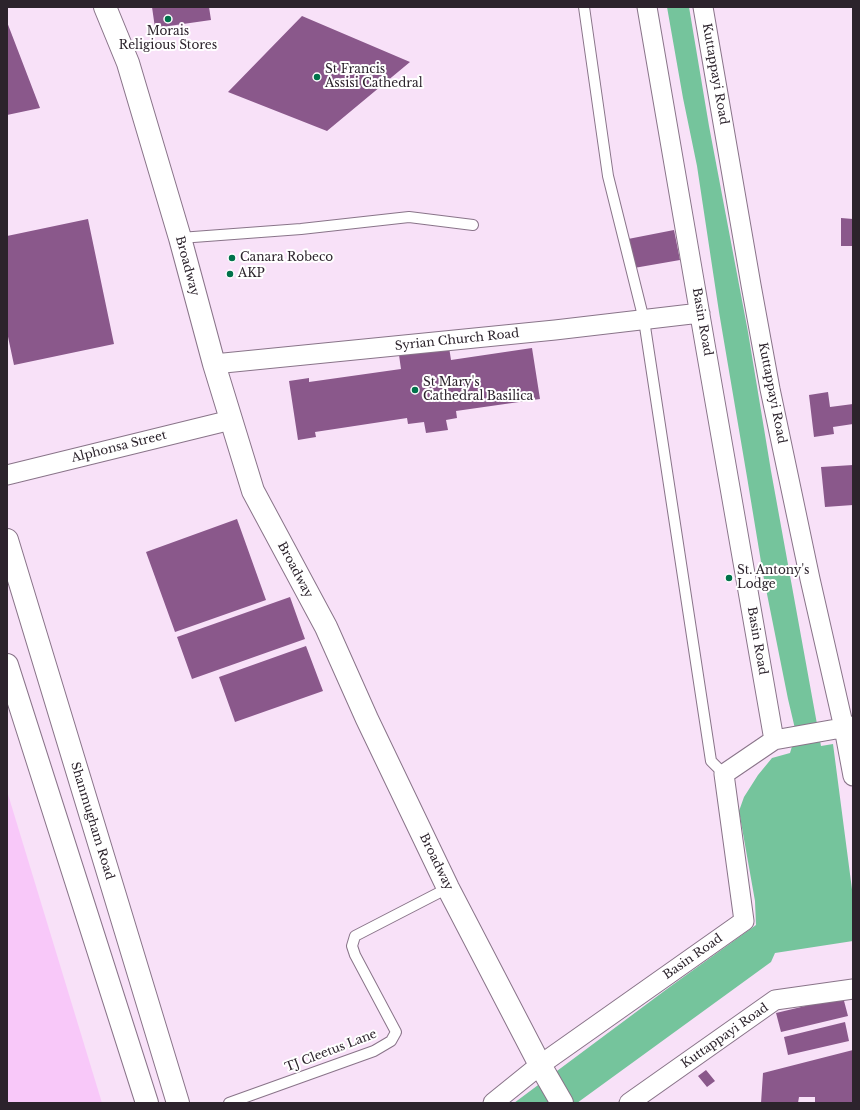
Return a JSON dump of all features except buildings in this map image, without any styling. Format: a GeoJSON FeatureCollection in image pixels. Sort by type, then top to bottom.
{"type":"FeatureCollection","features":[{"type":"Feature","properties":{"kind":"street","name":"Broadway"},"geometry":{"type":"LineString","coordinates":[[105,7],[128,63],[180,238],[214,364],[253,491],[326,627],[367,719],[448,888],[562,1103]]}},
{"type":"Feature","properties":{"kind":"street","name":"Basin Road"},"geometry":{"type":"LineString","coordinates":[[647,7],[678,193],[774,740]]}},
{"type":"Feature","properties":{"kind":"street","name":"Kuttappayi Road"},"geometry":{"type":"LineString","coordinates":[[704,7],[770,389],[810,578],[849,727],[853,776]]}},
{"type":"Feature","properties":{"kind":"street","name":"Syrian Church Road"},"geometry":{"type":"LineString","coordinates":[[214,364],[700,314]]}},
{"type":"Feature","properties":{"kind":"street","name":"Alphonsa Street"},"geometry":{"type":"LineString","coordinates":[[7,475],[231,420]]}},
{"type":"Feature","properties":{"kind":"street","name":"Shanmugham Road"},"geometry":{"type":"LineString","coordinates":[[7,540],[178,1103]]}},
{"type":"Feature","properties":{"kind":"street"},"geometry":{"type":"LineString","coordinates":[[7,665],[147,1103]]}},
{"type":"Feature","properties":{"kind":"street"},"geometry":{"type":"LineString","coordinates":[[724,774],[774,740],[849,727]]}},
{"type":"Feature","properties":{"kind":"street","name":"Basin Road"},"geometry":{"type":"LineString","coordinates":[[493,1103],[540,1064],[744,920],[724,774]]}},
{"type":"Feature","properties":{"kind":"street","name":"Kuttappayi Road"},"geometry":{"type":"LineString","coordinates":[[629,1103],[775,1000],[853,990]]}},
{"type":"Feature","properties":{"kind":"lane"},"geometry":{"type":"LineString","coordinates":[[584,7],[608,176],[644,320],[711,762],[724,774]]}},
{"type":"Feature","properties":{"kind":"lane"},"geometry":{"type":"LineString","coordinates":[[180,238],[301,229],[409,217],[473,225]]}},
{"type":"Feature","properties":{"kind":"lane","name":"TJ Cleetus Lane"},"geometry":{"type":"LineString","coordinates":[[229,1103],[374,1052],[391,1041],[396,1032],[355,955],[352,946],[355,936],[448,888]]}},
{"type":"Feature","properties":{"kind":"shaded area"},"geometry":{"type":"Polygon","coordinates":[[[667,7],[689,7],[709,126],[748,332],[771,471],[821,746],[833,744],[853,897],[853,941],[775,953],[771,962],[577,1103],[514,1103],[671,986],[756,925],[755,901],[739,811],[744,797],[758,775],[772,758],[790,753],[796,733],[763,574],[719,312],[697,166],[667,7]]]}},
{"type":"Feature","properties":{"kind":"shaded area"},"geometry":{"type":"Polygon","coordinates":[[[7,791],[102,1103],[7,1103],[7,791]]]}},
{"type":"Feature","properties":{"kind":"place","name":"Morais Religious Stores"},"geometry":{"type":"Point","coordinates":[168,19]}},
{"type":"Feature","properties":{"kind":"place","name":"St Francis Assisi Cathedral"},"geometry":{"type":"Point","coordinates":[317,77]}},
{"type":"Feature","properties":{"kind":"place","name":"Canara Robeco"},"geometry":{"type":"Point","coordinates":[232,258]}},
{"type":"Feature","properties":{"kind":"place","name":"AKP"},"geometry":{"type":"Point","coordinates":[230,274]}},
{"type":"Feature","properties":{"kind":"place","name":"St Mary's Cathedral Basilica"},"geometry":{"type":"Point","coordinates":[415,390]}},
{"type":"Feature","properties":{"kind":"place","name":"St. Antony's Lodge"},"geometry":{"type":"Point","coordinates":[729,578]}}]}
